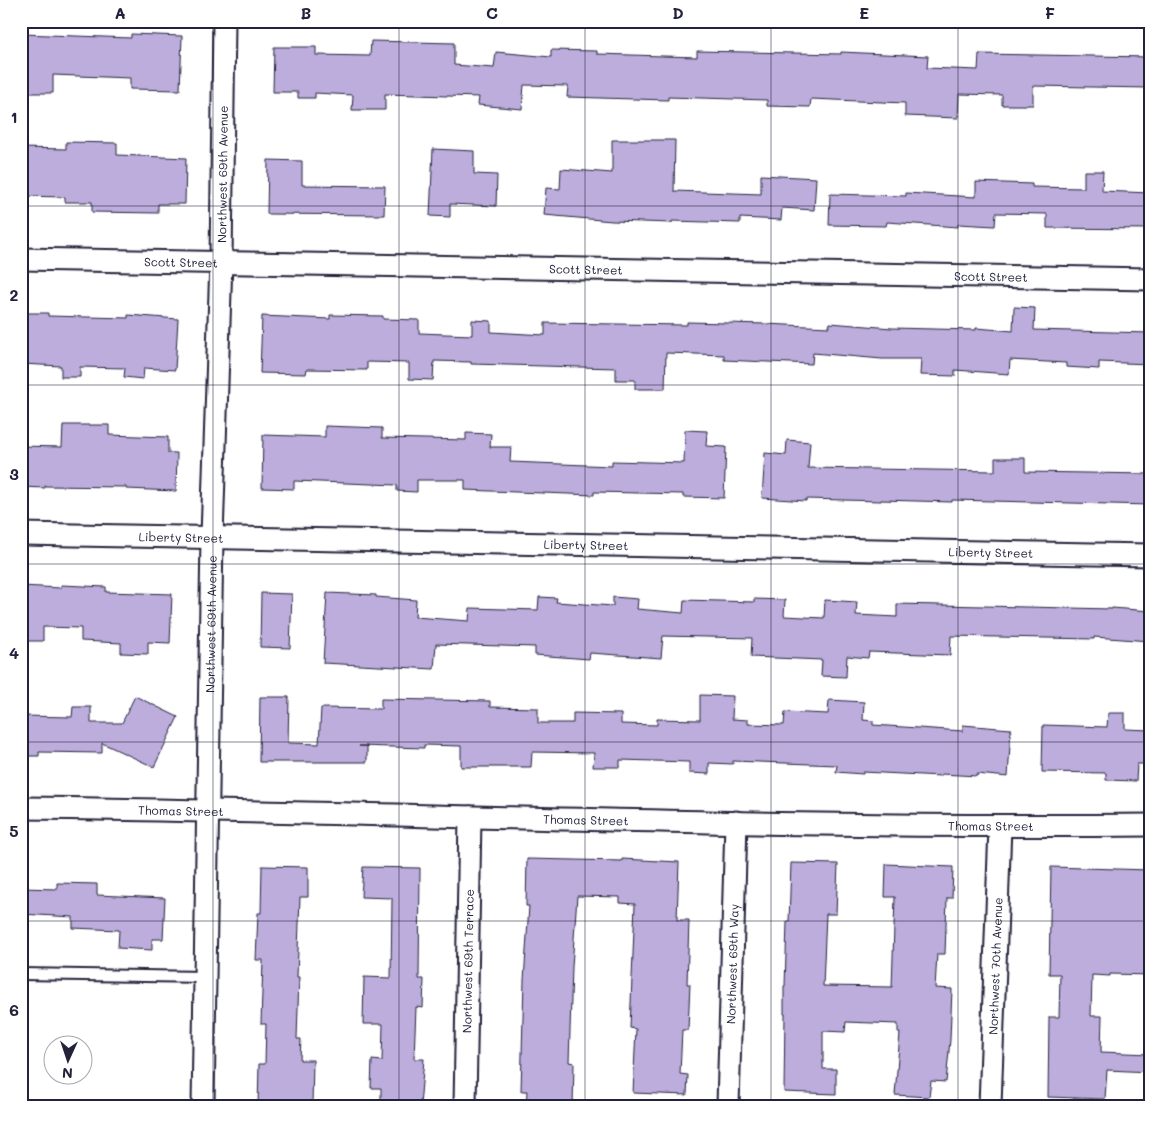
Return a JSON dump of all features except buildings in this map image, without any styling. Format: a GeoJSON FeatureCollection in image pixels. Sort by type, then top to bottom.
{"type":"FeatureCollection","features":[{"type":"Feature","properties":{"kind":"street","name":"Northwest 69th Avenue"},"geometry":{"type":"LineString","coordinates":[[203,1106],[212,537],[221,261],[224,21]]}},
{"type":"Feature","properties":{"kind":"street","name":"Scott Street"},"geometry":{"type":"LineString","coordinates":[[21,259],[221,261],[1150,279]]}},
{"type":"Feature","properties":{"kind":"street","name":"Liberty Street"},"geometry":{"type":"LineString","coordinates":[[21,534],[1150,554]]}},
{"type":"Feature","properties":{"kind":"street","name":"Thomas Street"},"geometry":{"type":"LineString","coordinates":[[21,808],[1000,826],[1150,825]]}},
{"type":"Feature","properties":{"kind":"street","name":"Northwest 69th Terrace"},"geometry":{"type":"LineString","coordinates":[[465,1106],[470,817]]}},
{"type":"Feature","properties":{"kind":"street","name":"Northwest 69th Way"},"geometry":{"type":"LineString","coordinates":[[728,1106],[736,822]]}},
{"type":"Feature","properties":{"kind":"street","name":"Northwest 70th Avenue"},"geometry":{"type":"LineString","coordinates":[[990,1106],[1000,826]]}},
{"type":"Feature","properties":{"kind":"lane"},"geometry":{"type":"LineString","coordinates":[[21,974],[205,977]]}}]}
